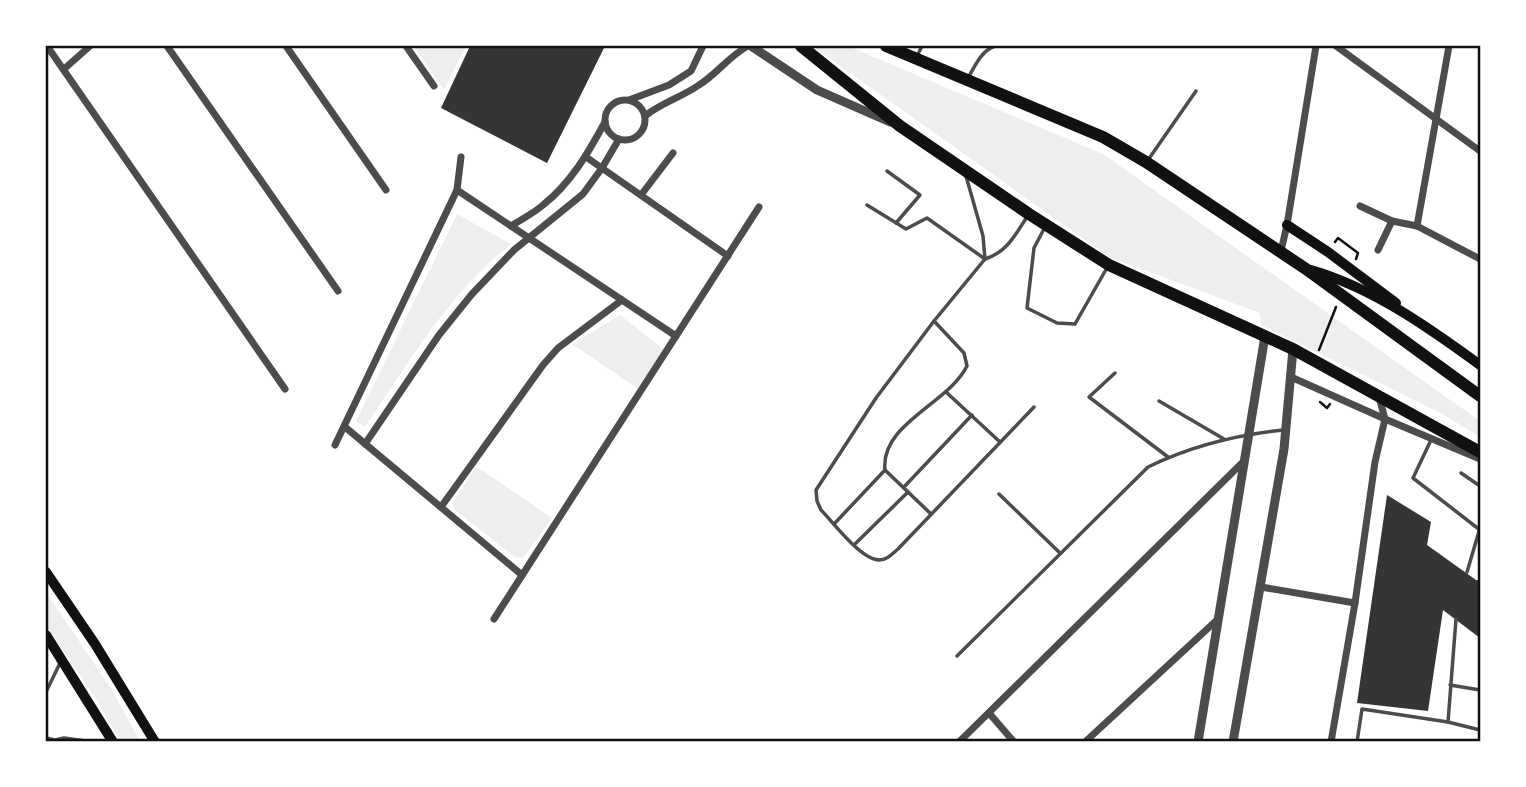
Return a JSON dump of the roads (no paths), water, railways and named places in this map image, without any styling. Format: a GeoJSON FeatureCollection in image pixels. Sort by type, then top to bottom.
{"type":"FeatureCollection","features":[{"type":"Feature","properties":{"kind":"highway"},"geometry":{"type":"LineString","coordinates":[[802,46],[900,126],[1045,225],[1109,265],[1293,349],[1480,452]]}},
{"type":"Feature","properties":{"kind":"highway"},"geometry":{"type":"LineString","coordinates":[[887,46],[1103,137],[1146,162],[1306,268],[1480,396]]}},
{"type":"Feature","properties":{"kind":"main road"},"geometry":{"type":"LineString","coordinates":[[1287,225],[1480,365]]}},
{"type":"Feature","properties":{"kind":"main road"},"geometry":{"type":"LineString","coordinates":[[1306,268],[1339,278],[1422,323]]}},
{"type":"Feature","properties":{"kind":"main road"},"geometry":{"type":"LineString","coordinates":[[46,572],[95,644],[155,741]]}},
{"type":"Feature","properties":{"kind":"main road"},"geometry":{"type":"LineString","coordinates":[[47,639],[113,741]]}},
{"type":"Feature","properties":{"kind":"street"},"geometry":{"type":"LineString","coordinates":[[47,46],[285,388]]}},
{"type":"Feature","properties":{"kind":"street"},"geometry":{"type":"LineString","coordinates":[[64,69],[90,46]]}},
{"type":"Feature","properties":{"kind":"street"},"geometry":{"type":"LineString","coordinates":[[167,46],[338,291]]}},
{"type":"Feature","properties":{"kind":"street"},"geometry":{"type":"LineString","coordinates":[[286,46],[386,190]]}},
{"type":"Feature","properties":{"kind":"street"},"geometry":{"type":"LineString","coordinates":[[406,46],[434,86]]}},
{"type":"Feature","properties":{"kind":"street"},"geometry":{"type":"LineString","coordinates":[[511,226],[543,206],[559,191],[586,157],[605,122],[607,110],[616,102],[669,85],[691,71],[703,46]]}},
{"type":"Feature","properties":{"kind":"street"},"geometry":{"type":"LineString","coordinates":[[645,116],[702,84],[725,61],[749,46],[817,90],[900,126]]}},
{"type":"Feature","properties":{"kind":"street"},"geometry":{"type":"LineString","coordinates":[[1281,251],[1316,46]]}},
{"type":"Feature","properties":{"kind":"street"},"geometry":{"type":"LineString","coordinates":[[1336,46],[1349,50],[1480,151]]}},
{"type":"Feature","properties":{"kind":"street"},"geometry":{"type":"LineString","coordinates":[[1417,226],[1449,46]]}},
{"type":"Feature","properties":{"kind":"street"},"geometry":{"type":"LineString","coordinates":[[691,71],[702,84]]}},
{"type":"Feature","properties":{"kind":"street"},"geometry":{"type":"LineString","coordinates":[[605,122],[609,133],[619,139],[629,140],[639,135],[645,116],[639,106],[629,100]]}},
{"type":"Feature","properties":{"kind":"street"},"geometry":{"type":"LineString","coordinates":[[365,444],[439,335],[472,293],[514,250],[583,194],[619,139]]}},
{"type":"Feature","properties":{"kind":"street"},"geometry":{"type":"LineString","coordinates":[[641,195],[673,153]]}},
{"type":"Feature","properties":{"kind":"street"},"geometry":{"type":"LineString","coordinates":[[334,445],[457,190],[461,157]]}},
{"type":"Feature","properties":{"kind":"street"},"geometry":{"type":"LineString","coordinates":[[586,157],[728,256]]}},
{"type":"Feature","properties":{"kind":"street"},"geometry":{"type":"LineString","coordinates":[[457,190],[676,336]]}},
{"type":"Feature","properties":{"kind":"street"},"geometry":{"type":"LineString","coordinates":[[1360,206],[1392,221],[1417,226],[1480,259]]}},
{"type":"Feature","properties":{"kind":"street"},"geometry":{"type":"LineString","coordinates":[[494,619],[759,207]]}},
{"type":"Feature","properties":{"kind":"street"},"geometry":{"type":"LineString","coordinates":[[1378,250],[1392,221]]}},
{"type":"Feature","properties":{"kind":"street"},"geometry":{"type":"LineString","coordinates":[[440,507],[550,356],[622,300]]}},
{"type":"Feature","properties":{"kind":"street"},"geometry":{"type":"LineString","coordinates":[[1199,741],[1265,337]]}},
{"type":"Feature","properties":{"kind":"street"},"geometry":{"type":"LineString","coordinates":[[1233,741],[1261,587],[1285,430],[1293,349]]}},
{"type":"Feature","properties":{"kind":"street"},"geometry":{"type":"LineString","coordinates":[[1291,377],[1480,459]]}},
{"type":"Feature","properties":{"kind":"street"},"geometry":{"type":"LineString","coordinates":[[1331,741],[1355,603],[1375,462],[1385,419],[1379,396]]}},
{"type":"Feature","properties":{"kind":"street"},"geometry":{"type":"LineString","coordinates":[[345,427],[522,575]]}},
{"type":"Feature","properties":{"kind":"street"},"geometry":{"type":"LineString","coordinates":[[958,741],[1243,462]]}},
{"type":"Feature","properties":{"kind":"street"},"geometry":{"type":"LineString","coordinates":[[1261,587],[1355,603]]}},
{"type":"Feature","properties":{"kind":"street"},"geometry":{"type":"LineString","coordinates":[[1085,741],[1218,619]]}},
{"type":"Feature","properties":{"kind":"street"},"geometry":{"type":"LineString","coordinates":[[989,713],[1013,741]]}},
{"type":"Feature","properties":{"kind":"lane"},"geometry":{"type":"LineString","coordinates":[[916,58],[922,46]]}},
{"type":"Feature","properties":{"kind":"lane"},"geometry":{"type":"LineString","coordinates":[[967,80],[988,48],[995,46]]}},
{"type":"Feature","properties":{"kind":"lane"},"geometry":{"type":"LineString","coordinates":[[1146,162],[1196,91]]}},
{"type":"Feature","properties":{"kind":"lane"},"geometry":{"type":"LineString","coordinates":[[964,170],[983,236],[985,259]]}},
{"type":"Feature","properties":{"kind":"lane"},"geometry":{"type":"LineString","coordinates":[[887,171],[920,195],[896,223]]}},
{"type":"Feature","properties":{"kind":"lane"},"geometry":{"type":"LineString","coordinates":[[867,205],[906,229],[927,218],[985,259]]}},
{"type":"Feature","properties":{"kind":"lane"},"geometry":{"type":"LineString","coordinates":[[1029,214],[1007,247],[997,255],[985,259],[876,398],[816,490],[821,510],[866,556],[877,560],[886,558],[1034,407]]}},
{"type":"Feature","properties":{"kind":"lane"},"geometry":{"type":"LineString","coordinates":[[1045,225],[1034,247],[1027,308],[1057,323],[1074,324],[1109,265]]}},
{"type":"Feature","properties":{"kind":"lane"},"geometry":{"type":"LineString","coordinates":[[931,514],[885,470],[884,460],[886,448],[893,436],[946,392],[967,366],[964,354],[934,321]]}},
{"type":"Feature","properties":{"kind":"lane"},"geometry":{"type":"LineString","coordinates":[[1115,373],[1089,397],[1168,457]]}},
{"type":"Feature","properties":{"kind":"lane"},"geometry":{"type":"LineString","coordinates":[[946,392],[1000,442]]}},
{"type":"Feature","properties":{"kind":"lane"},"geometry":{"type":"LineString","coordinates":[[1159,401],[1224,439]]}},
{"type":"Feature","properties":{"kind":"lane"},"geometry":{"type":"LineString","coordinates":[[904,487],[972,415]]}},
{"type":"Feature","properties":{"kind":"lane"},"geometry":{"type":"LineString","coordinates":[[957,656],[1148,467],[1168,457],[1224,439],[1285,430]]}},
{"type":"Feature","properties":{"kind":"lane"},"geometry":{"type":"LineString","coordinates":[[1432,439],[1413,478],[1480,529],[1467,572]]}},
{"type":"Feature","properties":{"kind":"lane"},"geometry":{"type":"LineString","coordinates":[[835,523],[885,470]]}},
{"type":"Feature","properties":{"kind":"lane"},"geometry":{"type":"LineString","coordinates":[[1461,473],[1480,486]]}},
{"type":"Feature","properties":{"kind":"lane"},"geometry":{"type":"LineString","coordinates":[[855,544],[909,492]]}},
{"type":"Feature","properties":{"kind":"lane"},"geometry":{"type":"LineString","coordinates":[[999,494],[1060,553]]}},
{"type":"Feature","properties":{"kind":"lane"},"geometry":{"type":"LineString","coordinates":[[1448,722],[1456,619]]}},
{"type":"Feature","properties":{"kind":"lane"},"geometry":{"type":"LineString","coordinates":[[46,692],[62,659]]}},
{"type":"Feature","properties":{"kind":"lane"},"geometry":{"type":"LineString","coordinates":[[1450,685],[1480,690]]}},
{"type":"Feature","properties":{"kind":"lane"},"geometry":{"type":"LineString","coordinates":[[1357,741],[1362,709],[1448,722],[1480,730]]}},
{"type":"Feature","properties":{"kind":"lane"},"geometry":{"type":"LineString","coordinates":[[47,738],[93,741]]}}]}
